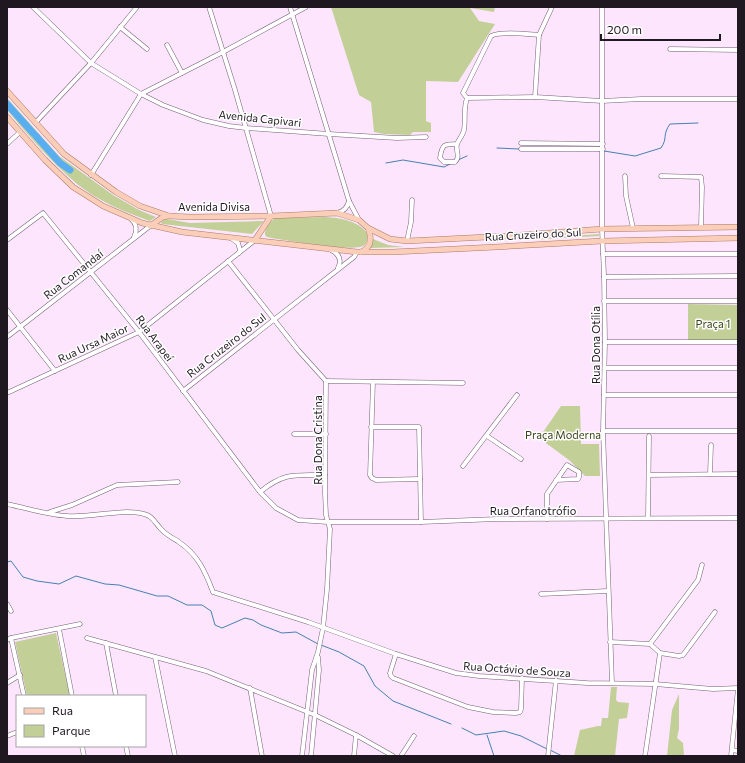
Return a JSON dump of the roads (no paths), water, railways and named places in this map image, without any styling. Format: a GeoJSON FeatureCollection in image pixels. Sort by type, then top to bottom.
{"type":"FeatureCollection","features":[{"type":"Feature","properties":{"kind":"main road","name":"Avenida Divisa"},"geometry":{"type":"LineString","coordinates":[[7,91],[64,154],[91,175],[140,206],[169,216],[190,217],[271,216],[337,213],[359,220],[368,228]]}},
{"type":"Feature","properties":{"kind":"main road"},"geometry":{"type":"LineString","coordinates":[[7,117],[72,188],[102,206],[150,226],[182,232],[357,252],[365,250],[371,242],[368,228]]}},
{"type":"Feature","properties":{"kind":"main road"},"geometry":{"type":"LineString","coordinates":[[150,226],[163,217],[169,216]]}},
{"type":"Feature","properties":{"kind":"main road"},"geometry":{"type":"LineString","coordinates":[[255,240],[271,216]]}},
{"type":"Feature","properties":{"kind":"main road","name":"Rua Cruzeiro do Sul"},"geometry":{"type":"LineString","coordinates":[[368,228],[379,235],[390,239],[407,241],[602,229],[738,226]]}},
{"type":"Feature","properties":{"kind":"main road","name":"Rua Cruzeiro do Sul"},"geometry":{"type":"LineString","coordinates":[[357,252],[401,252],[602,240],[738,238]]}},
{"type":"Feature","properties":{"kind":"street","name":"Avenida Capivari"},"geometry":{"type":"LineString","coordinates":[[33,7],[91,63],[141,94],[163,105],[203,120],[246,128],[397,138],[426,137]]}},
{"type":"Feature","properties":{"kind":"street"},"geometry":{"type":"LineString","coordinates":[[36,122],[91,63],[137,7]]}},
{"type":"Feature","properties":{"kind":"street"},"geometry":{"type":"LineString","coordinates":[[209,7],[271,216]]}},
{"type":"Feature","properties":{"kind":"street"},"geometry":{"type":"LineString","coordinates":[[290,7],[349,201],[359,220]]}},
{"type":"Feature","properties":{"kind":"street"},"geometry":{"type":"LineString","coordinates":[[91,175],[141,94],[223,52],[292,13],[306,7]]}},
{"type":"Feature","properties":{"kind":"street"},"geometry":{"type":"LineString","coordinates":[[535,97],[539,35],[552,7]]}},
{"type":"Feature","properties":{"kind":"street","name":"Rua Dona Otília"},"geometry":{"type":"LineString","coordinates":[[602,7],[602,240],[605,342],[603,431],[612,683]]}},
{"type":"Feature","properties":{"kind":"street"},"geometry":{"type":"LineString","coordinates":[[120,28],[147,49]]}},
{"type":"Feature","properties":{"kind":"street"},"geometry":{"type":"LineString","coordinates":[[457,144],[446,144],[443,146],[441,153],[442,160],[444,162],[455,162],[457,160],[457,144],[463,135],[465,128],[464,112],[467,98],[464,93],[491,36],[494,34],[539,35]]}},
{"type":"Feature","properties":{"kind":"street"},"geometry":{"type":"LineString","coordinates":[[167,45],[182,73]]}},
{"type":"Feature","properties":{"kind":"street"},"geometry":{"type":"LineString","coordinates":[[670,49],[738,50]]}},
{"type":"Feature","properties":{"kind":"street"},"geometry":{"type":"LineString","coordinates":[[467,98],[535,97],[602,101],[738,98]]}},
{"type":"Feature","properties":{"kind":"street"},"geometry":{"type":"LineString","coordinates":[[7,144],[20,132]]}},
{"type":"Feature","properties":{"kind":"street"},"geometry":{"type":"LineString","coordinates":[[521,143],[602,144]]}},
{"type":"Feature","properties":{"kind":"street"},"geometry":{"type":"LineString","coordinates":[[521,149],[602,149]]}},
{"type":"Feature","properties":{"kind":"street"},"geometry":{"type":"LineString","coordinates":[[625,176],[626,196],[633,228]]}},
{"type":"Feature","properties":{"kind":"street"},"geometry":{"type":"LineString","coordinates":[[661,176],[701,177],[701,227]]}},
{"type":"Feature","properties":{"kind":"street"},"geometry":{"type":"LineString","coordinates":[[407,241],[411,222],[412,200]]}},
{"type":"Feature","properties":{"kind":"street"},"geometry":{"type":"LineString","coordinates":[[337,213],[344,211],[349,201]]}},
{"type":"Feature","properties":{"kind":"street","name":"Rua Arapeí"},"geometry":{"type":"LineString","coordinates":[[7,240],[43,212],[139,332],[260,492],[276,508],[298,520],[328,522]]}},
{"type":"Feature","properties":{"kind":"street"},"geometry":{"type":"LineString","coordinates":[[131,219],[136,227],[135,236],[132,239]]}},
{"type":"Feature","properties":{"kind":"street","name":"Rua Comandaí"},"geometry":{"type":"LineString","coordinates":[[7,337],[150,226]]}},
{"type":"Feature","properties":{"kind":"street"},"geometry":{"type":"LineString","coordinates":[[231,238],[238,243],[240,247],[238,254]]}},
{"type":"Feature","properties":{"kind":"street","name":"Rua Ursa Maior"},"geometry":{"type":"LineString","coordinates":[[7,392],[139,332],[255,240]]}},
{"type":"Feature","properties":{"kind":"street"},"geometry":{"type":"LineString","coordinates":[[331,250],[335,252],[340,259],[337,270]]}},
{"type":"Feature","properties":{"kind":"street","name":"Rua Cruzeiro do Sul"},"geometry":{"type":"LineString","coordinates":[[183,391],[354,257],[357,252]]}},
{"type":"Feature","properties":{"kind":"street"},"geometry":{"type":"LineString","coordinates":[[603,254],[738,254]]}},
{"type":"Feature","properties":{"kind":"street","name":"Rua Dona Cristina"},"geometry":{"type":"LineString","coordinates":[[228,262],[274,320],[326,381],[325,475],[328,522],[330,529],[323,628],[318,652]]}},
{"type":"Feature","properties":{"kind":"street"},"geometry":{"type":"LineString","coordinates":[[604,277],[738,276]]}},
{"type":"Feature","properties":{"kind":"street"},"geometry":{"type":"LineString","coordinates":[[604,302],[738,301]]}},
{"type":"Feature","properties":{"kind":"street"},"geometry":{"type":"LineString","coordinates":[[7,310],[55,371]]}},
{"type":"Feature","properties":{"kind":"street"},"geometry":{"type":"LineString","coordinates":[[605,342],[738,342]]}},
{"type":"Feature","properties":{"kind":"street"},"geometry":{"type":"LineString","coordinates":[[605,368],[738,368]]}},
{"type":"Feature","properties":{"kind":"street"},"geometry":{"type":"LineString","coordinates":[[326,381],[463,383]]}},
{"type":"Feature","properties":{"kind":"street"},"geometry":{"type":"LineString","coordinates":[[373,382],[370,475],[376,480],[420,479]]}},
{"type":"Feature","properties":{"kind":"street"},"geometry":{"type":"LineString","coordinates":[[463,466],[517,395]]}},
{"type":"Feature","properties":{"kind":"street"},"geometry":{"type":"LineString","coordinates":[[604,395],[738,395]]}},
{"type":"Feature","properties":{"kind":"street"},"geometry":{"type":"LineString","coordinates":[[371,427],[419,427],[421,522]]}},
{"type":"Feature","properties":{"kind":"street"},"geometry":{"type":"LineString","coordinates":[[603,431],[738,431]]}},
{"type":"Feature","properties":{"kind":"street"},"geometry":{"type":"LineString","coordinates":[[294,434],[326,434]]}},
{"type":"Feature","properties":{"kind":"street"},"geometry":{"type":"LineString","coordinates":[[487,436],[521,459]]}},
{"type":"Feature","properties":{"kind":"street"},"geometry":{"type":"LineString","coordinates":[[648,518],[649,436]]}},
{"type":"Feature","properties":{"kind":"street"},"geometry":{"type":"LineString","coordinates":[[710,445],[710,474]]}},
{"type":"Feature","properties":{"kind":"street"},"geometry":{"type":"LineString","coordinates":[[547,519],[547,494],[556,480],[567,465],[579,472],[578,479],[556,480]]}},
{"type":"Feature","properties":{"kind":"street"},"geometry":{"type":"LineString","coordinates":[[648,475],[738,474]]}},
{"type":"Feature","properties":{"kind":"street"},"geometry":{"type":"LineString","coordinates":[[260,492],[270,483],[289,476],[325,475]]}},
{"type":"Feature","properties":{"kind":"street"},"geometry":{"type":"LineString","coordinates":[[7,504],[47,513],[72,505],[117,485],[178,482]]}},
{"type":"Feature","properties":{"kind":"street","name":"Rua Octávio de Souza"},"geometry":{"type":"LineString","coordinates":[[47,513],[67,516],[118,512],[142,513],[152,517],[162,530],[193,554],[204,569],[213,592],[308,622],[396,654],[456,673],[556,680],[654,684],[713,690],[738,689]]}},
{"type":"Feature","properties":{"kind":"street","name":"Rua Orfanotrófio"},"geometry":{"type":"LineString","coordinates":[[328,522],[421,522],[497,519],[738,518]]}},
{"type":"Feature","properties":{"kind":"street"},"geometry":{"type":"LineString","coordinates":[[650,644],[698,580],[702,565]]}},
{"type":"Feature","properties":{"kind":"street"},"geometry":{"type":"LineString","coordinates":[[541,594],[608,590]]}},
{"type":"Feature","properties":{"kind":"street"},"geometry":{"type":"LineString","coordinates":[[7,604],[10,611]]}},
{"type":"Feature","properties":{"kind":"street"},"geometry":{"type":"LineString","coordinates":[[610,642],[650,644],[660,653],[679,656],[682,655],[715,612]]}},
{"type":"Feature","properties":{"kind":"street"},"geometry":{"type":"LineString","coordinates":[[24,695],[20,674],[9,639],[80,624]]}},
{"type":"Feature","properties":{"kind":"street"},"geometry":{"type":"LineString","coordinates":[[59,629],[72,695]]}},
{"type":"Feature","properties":{"kind":"street"},"geometry":{"type":"LineString","coordinates":[[87,638],[206,670],[315,715],[356,735],[393,756]]}},
{"type":"Feature","properties":{"kind":"street"},"geometry":{"type":"LineString","coordinates":[[106,643],[116,695]]}},
{"type":"Feature","properties":{"kind":"street"},"geometry":{"type":"LineString","coordinates":[[302,756],[312,670],[318,652]]}},
{"type":"Feature","properties":{"kind":"street"},"geometry":{"type":"LineString","coordinates":[[311,756],[319,670],[318,652]]}},
{"type":"Feature","properties":{"kind":"street"},"geometry":{"type":"LineString","coordinates":[[645,756],[654,684],[660,653]]}},
{"type":"Feature","properties":{"kind":"street"},"geometry":{"type":"LineString","coordinates":[[396,654],[390,673],[393,678],[466,706],[493,712],[520,712],[522,678]]}},
{"type":"Feature","properties":{"kind":"street"},"geometry":{"type":"LineString","coordinates":[[155,657],[175,756]]}},
{"type":"Feature","properties":{"kind":"street"},"geometry":{"type":"LineString","coordinates":[[7,683],[20,674]]}},
{"type":"Feature","properties":{"kind":"street"},"geometry":{"type":"LineString","coordinates":[[548,756],[556,680]]}},
{"type":"Feature","properties":{"kind":"street"},"geometry":{"type":"LineString","coordinates":[[250,688],[262,756]]}},
{"type":"Feature","properties":{"kind":"street"},"geometry":{"type":"LineString","coordinates":[[731,756],[736,736],[738,689]]}},
{"type":"Feature","properties":{"kind":"street"},"geometry":{"type":"LineString","coordinates":[[354,756],[356,735]]}},
{"type":"Feature","properties":{"kind":"street"},"geometry":{"type":"LineString","coordinates":[[401,756],[414,736]]}},
{"type":"Feature","properties":{"kind":"street"},"geometry":{"type":"LineString","coordinates":[[732,750],[738,751]]}},
{"type":"Feature","properties":{"kind":"waterway"},"geometry":{"type":"LineString","coordinates":[[7,104],[33,133]]}},
{"type":"Feature","properties":{"kind":"waterway"},"geometry":{"type":"LineString","coordinates":[[604,151],[635,156],[661,148],[666,131],[670,124],[698,123]]}},
{"type":"Feature","properties":{"kind":"waterway"},"geometry":{"type":"LineString","coordinates":[[36,136],[60,163],[70,170]]}},
{"type":"Feature","properties":{"kind":"waterway"},"geometry":{"type":"LineString","coordinates":[[497,148],[519,149]]}},
{"type":"Feature","properties":{"kind":"waterway"},"geometry":{"type":"LineString","coordinates":[[458,160],[467,156]]}},
{"type":"Feature","properties":{"kind":"waterway"},"geometry":{"type":"LineString","coordinates":[[386,163],[403,160],[444,167],[450,164]]}},
{"type":"Feature","properties":{"kind":"waterway"},"geometry":{"type":"LineString","coordinates":[[7,562],[11,561],[23,577],[37,581],[59,584],[76,576],[105,584],[119,585],[157,596],[168,596],[187,605],[202,605],[211,611],[215,625],[222,628],[245,618],[282,633],[296,632],[318,644]]}},
{"type":"Feature","properties":{"kind":"waterway"},"geometry":{"type":"LineString","coordinates":[[321,645],[339,652],[364,666],[375,686],[393,701],[451,724]]}},
{"type":"Feature","properties":{"kind":"waterway"},"geometry":{"type":"LineString","coordinates":[[462,728],[476,735],[504,731],[521,736],[547,749]]}},
{"type":"Feature","properties":{"kind":"waterway"},"geometry":{"type":"LineString","coordinates":[[487,735],[494,756]]}},
{"type":"Feature","properties":{"kind":"waterway"},"geometry":{"type":"LineString","coordinates":[[550,750],[562,756]]}},
{"type":"Feature","properties":{"kind":"park label","name":"Praça 1"},"geometry":{"type":"Point","coordinates":[713,323]}},
{"type":"Feature","properties":{"kind":"park label","name":"Praça Moderna"},"geometry":{"type":"Point","coordinates":[563,434]}}]}
